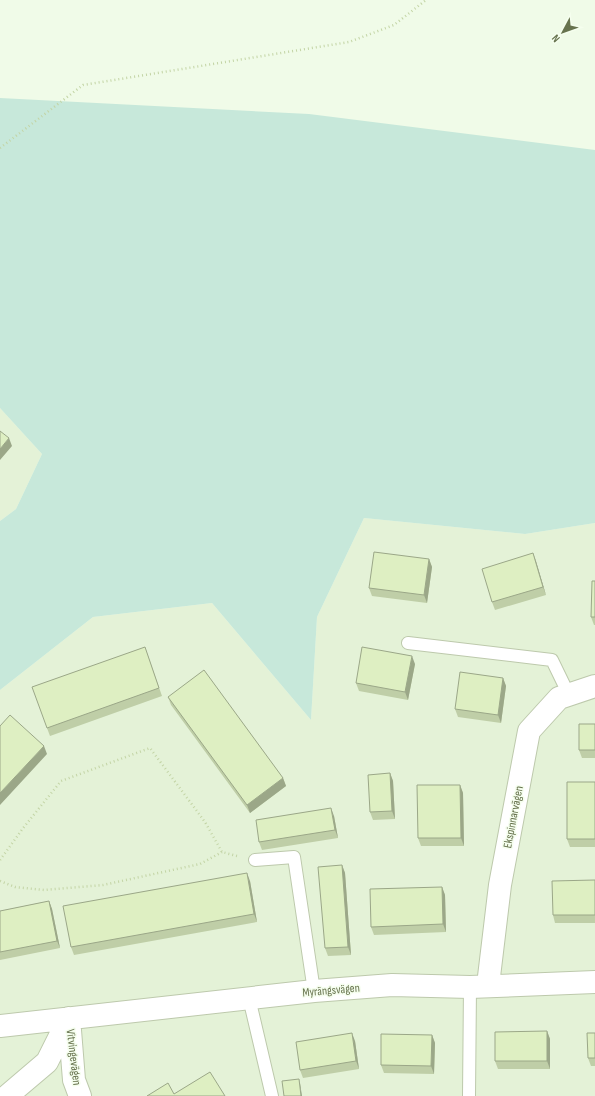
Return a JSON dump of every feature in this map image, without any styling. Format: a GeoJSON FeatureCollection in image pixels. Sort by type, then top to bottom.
{"type":"FeatureCollection","features":[{"type":"Feature","properties":{"kind":"street","name":"Ekspinnarvägen"},"geometry":{"type":"LineString","coordinates":[[479,986],[529,731],[559,698],[595,686]]}},
{"type":"Feature","properties":{"kind":"street","name":"Myrängsvägen"},"geometry":{"type":"LineString","coordinates":[[0,1026],[314,991],[392,985],[479,986],[595,982]]}},
{"type":"Feature","properties":{"kind":"street"},"geometry":{"type":"LineString","coordinates":[[7,1096],[47,1062],[69,1018]]}},
{"type":"Feature","properties":{"kind":"street","name":"Vitvingevägen"},"geometry":{"type":"LineString","coordinates":[[69,1018],[74,1080],[80,1096]]}},
{"type":"Feature","properties":{"kind":"lane"},"geometry":{"type":"LineString","coordinates":[[408,643],[552,660],[569,694]]}},
{"type":"Feature","properties":{"kind":"lane"},"geometry":{"type":"LineString","coordinates":[[255,860],[294,857],[314,991]]}},
{"type":"Feature","properties":{"kind":"lane"},"geometry":{"type":"LineString","coordinates":[[469,1096],[479,986]]}},
{"type":"Feature","properties":{"kind":"lane"},"geometry":{"type":"LineString","coordinates":[[249,998],[272,1096]]}},
{"type":"Feature","properties":{"kind":"path"},"geometry":{"type":"LineString","coordinates":[[0,148],[83,85],[349,42],[394,25],[426,0]]}},
{"type":"Feature","properties":{"kind":"path"},"geometry":{"type":"LineString","coordinates":[[0,860],[61,781],[150,748],[205,822],[222,852]]}},
{"type":"Feature","properties":{"kind":"path"},"geometry":{"type":"LineString","coordinates":[[0,881],[15,887],[44,890],[103,885],[200,864],[222,852],[255,860]]}},
{"type":"Feature","properties":{"kind":"shaded area"},"geometry":{"type":"Polygon","coordinates":[[[0,98],[309,114],[595,150],[595,523],[525,534],[364,518],[317,617],[311,720],[212,603],[93,617],[0,690],[0,521],[16,509],[42,454],[0,408],[0,98]]]}},
{"type":"Feature","properties":{"kind":"shaded area"},"geometry":{"type":"Polygon","coordinates":[[[0,408],[42,454],[16,509],[0,521],[0,408]]]}},
{"type":"Feature","properties":{"kind":"shaded area"},"geometry":{"type":"Polygon","coordinates":[[[364,518],[525,534],[595,523],[595,1096],[0,1096],[0,690],[93,617],[212,603],[311,720],[317,617],[364,518]]]}},
{"type":"Feature","properties":{"kind":"building"},"geometry":{"type":"Polygon","coordinates":[[[0,431],[9,438],[0,449],[0,431]]]}},
{"type":"Feature","properties":{"kind":"building"},"geometry":{"type":"Polygon","coordinates":[[[374,552],[429,559],[424,595],[369,588],[374,552]]]}},
{"type":"Feature","properties":{"kind":"building"},"geometry":{"type":"Polygon","coordinates":[[[533,553],[543,587],[492,602],[482,569],[533,553]]]}},
{"type":"Feature","properties":{"kind":"building"},"geometry":{"type":"Polygon","coordinates":[[[592,581],[595,581],[595,617],[591,617],[592,581]]]}},
{"type":"Feature","properties":{"kind":"building"},"geometry":{"type":"Polygon","coordinates":[[[145,647],[159,688],[47,728],[32,687],[145,647]]]}},
{"type":"Feature","properties":{"kind":"building"},"geometry":{"type":"Polygon","coordinates":[[[362,647],[412,656],[405,692],[356,683],[362,647]]]}},
{"type":"Feature","properties":{"kind":"building"},"geometry":{"type":"Polygon","coordinates":[[[204,670],[283,778],[247,805],[168,697],[204,670]]]}},
{"type":"Feature","properties":{"kind":"building"},"geometry":{"type":"Polygon","coordinates":[[[460,672],[503,678],[498,715],[455,709],[460,672]]]}},
{"type":"Feature","properties":{"kind":"building"},"geometry":{"type":"Polygon","coordinates":[[[10,715],[44,746],[0,793],[0,726],[10,715]]]}},
{"type":"Feature","properties":{"kind":"building"},"geometry":{"type":"Polygon","coordinates":[[[579,724],[595,724],[595,750],[579,750],[579,724]]]}},
{"type":"Feature","properties":{"kind":"building"},"geometry":{"type":"Polygon","coordinates":[[[390,773],[392,811],[370,812],[368,775],[390,773]]]}},
{"type":"Feature","properties":{"kind":"building"},"geometry":{"type":"Polygon","coordinates":[[[567,782],[595,782],[595,839],[567,839],[567,782]]]}},
{"type":"Feature","properties":{"kind":"building"},"geometry":{"type":"Polygon","coordinates":[[[417,785],[460,785],[461,838],[418,838],[417,785]]]}},
{"type":"Feature","properties":{"kind":"building"},"geometry":{"type":"Polygon","coordinates":[[[331,808],[335,830],[259,842],[256,820],[331,808]]]}},
{"type":"Feature","properties":{"kind":"building"},"geometry":{"type":"Polygon","coordinates":[[[342,865],[348,947],[325,948],[318,867],[342,865]]]}},
{"type":"Feature","properties":{"kind":"building"},"geometry":{"type":"Polygon","coordinates":[[[247,873],[254,914],[71,947],[63,906],[247,873]]]}},
{"type":"Feature","properties":{"kind":"building"},"geometry":{"type":"Polygon","coordinates":[[[595,880],[595,915],[553,915],[552,881],[595,880]]]}},
{"type":"Feature","properties":{"kind":"building"},"geometry":{"type":"Polygon","coordinates":[[[442,887],[443,924],[371,927],[370,889],[442,887]]]}},
{"type":"Feature","properties":{"kind":"building"},"geometry":{"type":"Polygon","coordinates":[[[49,901],[57,941],[0,952],[0,911],[49,901]]]}},
{"type":"Feature","properties":{"kind":"building"},"geometry":{"type":"Polygon","coordinates":[[[547,1031],[547,1061],[495,1061],[495,1032],[547,1031]]]}},
{"type":"Feature","properties":{"kind":"building"},"geometry":{"type":"Polygon","coordinates":[[[352,1033],[356,1061],[300,1070],[296,1042],[352,1033]]]}},
{"type":"Feature","properties":{"kind":"building"},"geometry":{"type":"Polygon","coordinates":[[[587,1033],[595,1033],[595,1058],[588,1058],[587,1033]]]}},
{"type":"Feature","properties":{"kind":"building"},"geometry":{"type":"Polygon","coordinates":[[[381,1034],[432,1035],[431,1066],[381,1065],[381,1034]]]}},
{"type":"Feature","properties":{"kind":"building"},"geometry":{"type":"Polygon","coordinates":[[[210,1072],[225,1096],[147,1096],[168,1083],[174,1094],[210,1072]]]}},
{"type":"Feature","properties":{"kind":"building"},"geometry":{"type":"Polygon","coordinates":[[[299,1079],[301,1096],[284,1096],[282,1081],[299,1079]]]}}]}
